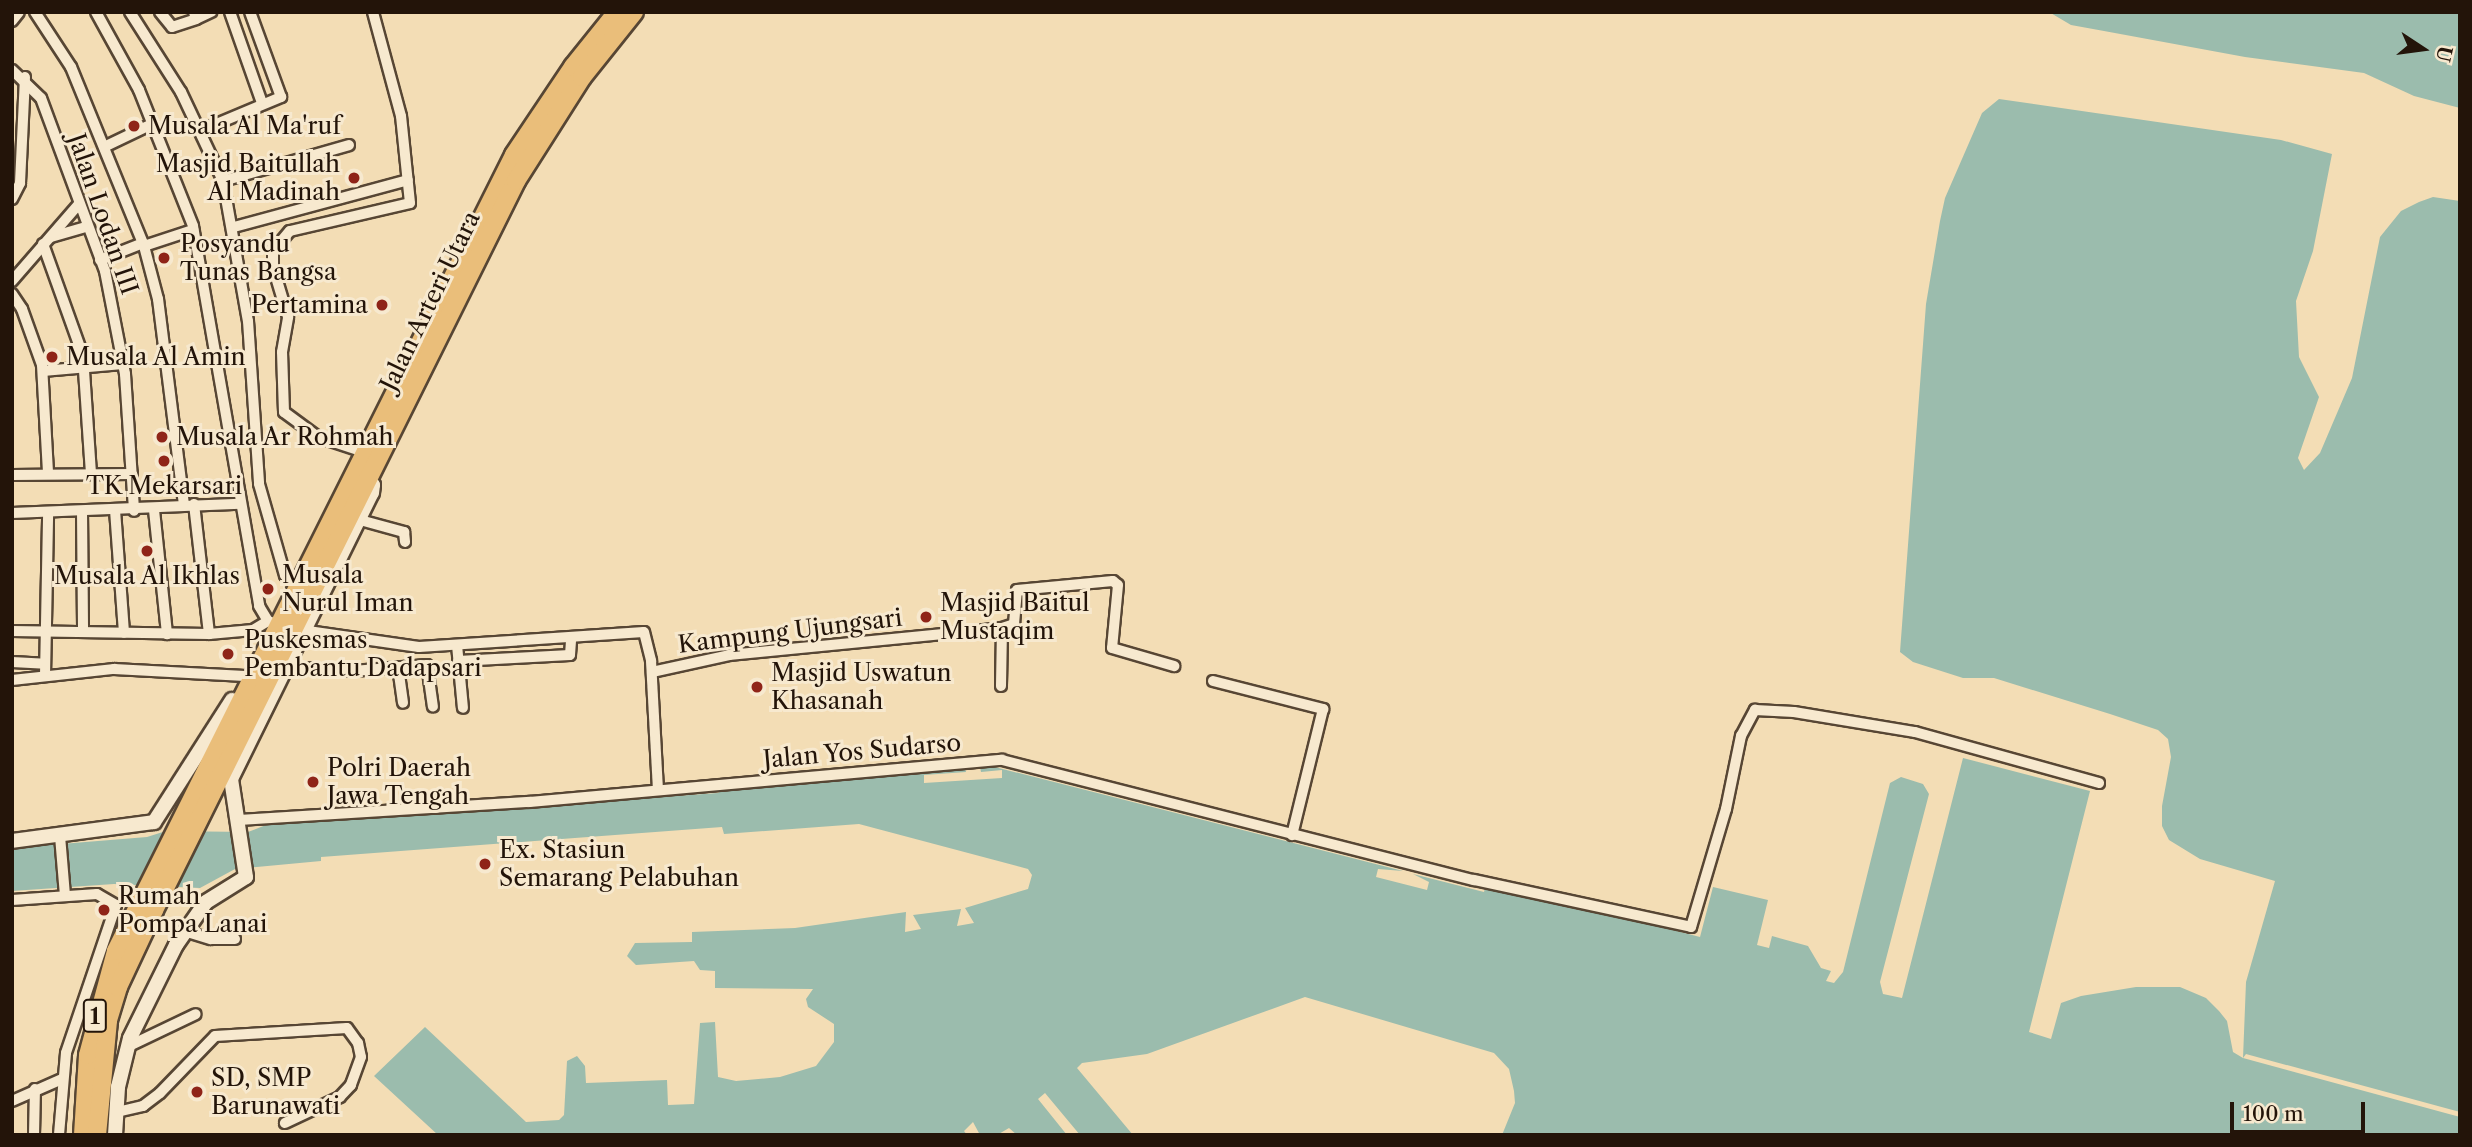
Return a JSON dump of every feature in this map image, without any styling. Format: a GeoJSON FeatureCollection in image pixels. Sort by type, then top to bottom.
{"type":"FeatureCollection","features":[{"type":"Feature","properties":{"kind":"highway","name":"Jalan Arteri Utara"},"geometry":{"type":"LineString","coordinates":[[363,477],[368,453],[514,155],[566,77],[617,12]]}},
{"type":"Feature","properties":{"kind":"highway","name":"Jalan Arteri Utara"},"geometry":{"type":"LineString","coordinates":[[224,768],[221,731],[285,626],[533,151],[582,77],[634,12]]}},
{"type":"Feature","properties":{"kind":"highway","name":"Jalan Arteri Utara"},"geometry":{"type":"LineString","coordinates":[[148,908],[196,811],[224,768],[285,626]]}},
{"type":"Feature","properties":{"kind":"highway","name":"1"},"geometry":{"type":"LineString","coordinates":[[83,1135],[95,1018],[116,951],[148,908]]}},
{"type":"Feature","properties":{"kind":"highway","name":"1"},"geometry":{"type":"LineString","coordinates":[[97,1135],[108,1020],[148,908]]}},
{"type":"Feature","properties":{"kind":"street"},"geometry":{"type":"LineString","coordinates":[[12,21],[19,12]]}},
{"type":"Feature","properties":{"kind":"street"},"geometry":{"type":"LineString","coordinates":[[35,12],[71,67],[106,146],[144,244],[158,299],[209,634]]}},
{"type":"Feature","properties":{"kind":"street"},"geometry":{"type":"LineString","coordinates":[[96,12],[139,90],[193,230],[259,606],[285,626]]}},
{"type":"Feature","properties":{"kind":"street"},"geometry":{"type":"LineString","coordinates":[[130,12],[201,130],[223,181],[234,227],[254,370],[259,484],[285,575],[294,583]]}},
{"type":"Feature","properties":{"kind":"street"},"geometry":{"type":"LineString","coordinates":[[160,12],[175,27],[195,16],[212,12]]}},
{"type":"Feature","properties":{"kind":"street"},"geometry":{"type":"LineString","coordinates":[[230,12],[262,103]]}},
{"type":"Feature","properties":{"kind":"street"},"geometry":{"type":"LineString","coordinates":[[201,130],[281,97],[250,12]]}},
{"type":"Feature","properties":{"kind":"street"},"geometry":{"type":"LineString","coordinates":[[368,453],[318,437],[282,410],[282,352],[288,317],[273,267],[273,251],[290,231],[409,205],[401,116],[373,12]]}},
{"type":"Feature","properties":{"kind":"street","name":"Jalan Lodan III"},"geometry":{"type":"LineString","coordinates":[[12,70],[24,78],[46,111],[100,260],[123,364],[134,511]]}},
{"type":"Feature","properties":{"kind":"street"},"geometry":{"type":"LineString","coordinates":[[12,199],[20,183],[24,78]]}},
{"type":"Feature","properties":{"kind":"street"},"geometry":{"type":"LineString","coordinates":[[106,146],[152,124]]}},
{"type":"Feature","properties":{"kind":"street"},"geometry":{"type":"LineString","coordinates":[[223,181],[349,145]]}},
{"type":"Feature","properties":{"kind":"street"},"geometry":{"type":"LineString","coordinates":[[234,227],[408,180]]}},
{"type":"Feature","properties":{"kind":"street"},"geometry":{"type":"LineString","coordinates":[[12,281],[78,205]]}},
{"type":"Feature","properties":{"kind":"street"},"geometry":{"type":"LineString","coordinates":[[47,240],[87,227]]}},
{"type":"Feature","properties":{"kind":"street"},"geometry":{"type":"LineString","coordinates":[[100,260],[193,230]]}},
{"type":"Feature","properties":{"kind":"street"},"geometry":{"type":"LineString","coordinates":[[47,240],[85,367],[91,474]]}},
{"type":"Feature","properties":{"kind":"street"},"geometry":{"type":"LineString","coordinates":[[12,294],[22,309],[43,371],[48,474]]}},
{"type":"Feature","properties":{"kind":"street"},"geometry":{"type":"LineString","coordinates":[[43,371],[123,364]]}},
{"type":"Feature","properties":{"kind":"street"},"geometry":{"type":"LineString","coordinates":[[12,475],[132,474]]}},
{"type":"Feature","properties":{"kind":"street"},"geometry":{"type":"LineString","coordinates":[[12,841],[61,838],[154,822],[221,731],[245,676],[285,626],[360,520],[373,489],[363,477],[347,477],[294,583],[285,626],[288,667],[224,768],[241,825],[246,877],[206,902],[184,931],[127,1047],[115,1135]]}},
{"type":"Feature","properties":{"kind":"street"},"geometry":{"type":"LineString","coordinates":[[12,513],[134,511],[189,505],[240,504]]}},
{"type":"Feature","properties":{"kind":"street"},"geometry":{"type":"LineString","coordinates":[[115,510],[124,633]]}},
{"type":"Feature","properties":{"kind":"street"},"geometry":{"type":"LineString","coordinates":[[154,510],[167,634]]}},
{"type":"Feature","properties":{"kind":"street"},"geometry":{"type":"LineString","coordinates":[[82,511],[83,632]]}},
{"type":"Feature","properties":{"kind":"street"},"geometry":{"type":"LineString","coordinates":[[45,676],[48,513]]}},
{"type":"Feature","properties":{"kind":"street"},"geometry":{"type":"LineString","coordinates":[[360,520],[404,532],[405,542]]}},
{"type":"Feature","properties":{"kind":"street"},"geometry":{"type":"LineString","coordinates":[[1002,686],[1002,628],[1014,624],[1017,590],[1110,580],[1118,585],[1112,648],[1174,666]]}},
{"type":"Feature","properties":{"kind":"street"},"geometry":{"type":"LineString","coordinates":[[12,631],[209,634],[285,626],[419,647],[571,640],[644,632],[648,637],[652,672],[657,790]]}},
{"type":"Feature","properties":{"kind":"street","name":"Kampung Ujungsari"},"geometry":{"type":"LineString","coordinates":[[652,672],[729,655],[1002,628]]}},
{"type":"Feature","properties":{"kind":"street"},"geometry":{"type":"LineString","coordinates":[[458,661],[570,655],[571,640]]}},
{"type":"Feature","properties":{"kind":"street"},"geometry":{"type":"LineString","coordinates":[[457,645],[463,708]]}},
{"type":"Feature","properties":{"kind":"street"},"geometry":{"type":"LineString","coordinates":[[12,662],[44,664]]}},
{"type":"Feature","properties":{"kind":"street"},"geometry":{"type":"LineString","coordinates":[[288,667],[309,671],[428,666],[433,707]]}},
{"type":"Feature","properties":{"kind":"street"},"geometry":{"type":"LineString","coordinates":[[398,667],[402,703]]}},
{"type":"Feature","properties":{"kind":"street"},"geometry":{"type":"LineString","coordinates":[[12,680],[114,669],[245,676]]}},
{"type":"Feature","properties":{"kind":"street"},"geometry":{"type":"LineString","coordinates":[[1213,681],[1323,709],[1292,835]]}},
{"type":"Feature","properties":{"kind":"street","name":"Jalan Yos Sudarso"},"geometry":{"type":"LineString","coordinates":[[241,825],[1002,760],[1474,880],[1693,926],[1741,736],[1755,710],[1794,712],[1915,732],[2099,783]]}},
{"type":"Feature","properties":{"kind":"street"},"geometry":{"type":"LineString","coordinates":[[61,838],[65,892]]}},
{"type":"Feature","properties":{"kind":"street"},"geometry":{"type":"LineString","coordinates":[[12,900],[65,892],[106,896],[117,910],[90,973],[62,1079],[59,1135]]}},
{"type":"Feature","properties":{"kind":"street"},"geometry":{"type":"LineString","coordinates":[[184,931],[211,939],[234,939]]}},
{"type":"Feature","properties":{"kind":"street"},"geometry":{"type":"LineString","coordinates":[[127,1047],[196,1014]]}},
{"type":"Feature","properties":{"kind":"street"},"geometry":{"type":"LineString","coordinates":[[117,1112],[151,1099],[215,1036],[347,1028],[358,1043],[360,1057],[351,1086],[340,1097],[285,1123]]}},
{"type":"Feature","properties":{"kind":"street"},"geometry":{"type":"LineString","coordinates":[[12,1101],[62,1079]]}},
{"type":"Feature","properties":{"kind":"street"},"geometry":{"type":"LineString","coordinates":[[34,1135],[35,1089]]}},
{"type":"Feature","properties":{"kind":"shaded area"},"geometry":{"type":"Polygon","coordinates":[[[2049,12],[2460,12],[2460,108],[2414,96],[2364,73],[2245,57],[2071,25],[2049,12]]]}},
{"type":"Feature","properties":{"kind":"shaded area"},"geometry":{"type":"Polygon","coordinates":[[[1999,99],[2281,140],[2332,154],[2313,251],[2296,301],[2299,357],[2319,397],[2298,458],[2304,470],[2320,453],[2352,378],[2380,237],[2401,211],[2419,202],[2433,197],[2460,201],[2460,1135],[1502,1135],[1515,1103],[1514,1091],[1509,1069],[1494,1053],[1305,997],[1147,1054],[1082,1063],[1077,1068],[1133,1135],[1080,1135],[1045,1093],[1038,1099],[1067,1135],[1017,1135],[1009,1128],[997,1135],[980,1135],[973,1122],[964,1131],[967,1135],[438,1135],[374,1076],[425,1027],[526,1122],[559,1120],[564,1115],[567,1061],[577,1056],[585,1066],[586,1083],[667,1080],[668,1105],[694,1104],[700,1023],[715,1022],[718,1077],[736,1081],[780,1077],[816,1066],[834,1042],[834,1024],[808,1007],[806,999],[813,989],[715,988],[715,971],[700,970],[694,961],[636,965],[627,956],[635,943],[692,942],[692,932],[795,928],[906,912],[905,932],[921,929],[913,915],[961,909],[957,926],[974,923],[965,908],[1028,889],[1032,875],[1028,869],[859,824],[724,834],[722,827],[321,857],[321,861],[235,869],[200,888],[114,884],[12,891],[12,848],[147,837],[166,831],[248,832],[266,825],[718,793],[724,788],[965,768],[966,772],[924,775],[924,783],[1002,778],[1002,770],[981,772],[980,767],[991,766],[1403,871],[1378,869],[1376,877],[1427,890],[1429,882],[1413,874],[1484,892],[1485,888],[1537,895],[1700,937],[1713,887],[1768,900],[1757,945],[1769,948],[1772,936],[1808,946],[1821,968],[1831,971],[1826,981],[1834,983],[1843,972],[1890,783],[1901,777],[1923,784],[1929,794],[1880,982],[1883,994],[1902,998],[1963,758],[2090,791],[2029,1032],[2051,1039],[2061,1003],[2081,996],[2136,987],[2180,987],[2206,998],[2219,1011],[2227,1021],[2233,1052],[2243,1058],[2246,982],[2275,881],[2200,859],[2169,840],[2162,826],[2162,806],[2171,757],[2168,739],[2158,730],[2110,714],[1994,678],[1963,678],[1913,662],[1900,652],[1926,304],[1940,221],[1945,198],[1982,113],[1999,99]]]}},
{"type":"Feature","properties":{"kind":"pier"},"geometry":{"type":"Polygon","coordinates":[[[2246,1054],[2460,1112],[2460,1117],[2243,1058],[2246,1054]]]}},
{"type":"Feature","properties":{"kind":"place","name":"Musala Al Ma'ruf"},"geometry":{"type":"Point","coordinates":[134,126]}},
{"type":"Feature","properties":{"kind":"place","name":"Masjid Baitullah Al Madinah"},"geometry":{"type":"Point","coordinates":[354,178]}},
{"type":"Feature","properties":{"kind":"place","name":"Posyandu Tunas Bangsa"},"geometry":{"type":"Point","coordinates":[164,258]}},
{"type":"Feature","properties":{"kind":"place","name":"Pertamina"},"geometry":{"type":"Point","coordinates":[382,305]}},
{"type":"Feature","properties":{"kind":"place","name":"Musala Al Amin"},"geometry":{"type":"Point","coordinates":[52,357]}},
{"type":"Feature","properties":{"kind":"place","name":"Musala Ar Rohmah"},"geometry":{"type":"Point","coordinates":[162,437]}},
{"type":"Feature","properties":{"kind":"place","name":"TK Mekarsari"},"geometry":{"type":"Point","coordinates":[164,461]}},
{"type":"Feature","properties":{"kind":"place","name":"Musala Al Ikhlas"},"geometry":{"type":"Point","coordinates":[147,551]}},
{"type":"Feature","properties":{"kind":"place","name":"Musala Nurul Iman"},"geometry":{"type":"Point","coordinates":[268,589]}},
{"type":"Feature","properties":{"kind":"place","name":"Masjid Baitul Mustaqim"},"geometry":{"type":"Point","coordinates":[926,617]}},
{"type":"Feature","properties":{"kind":"place","name":"Puskesmas Pembantu Dadapsari"},"geometry":{"type":"Point","coordinates":[228,654]}},
{"type":"Feature","properties":{"kind":"place","name":"Masjid Uswatun Khasanah"},"geometry":{"type":"Point","coordinates":[757,687]}},
{"type":"Feature","properties":{"kind":"place","name":"Polri Daerah Jawa Tengah"},"geometry":{"type":"Point","coordinates":[313,782]}},
{"type":"Feature","properties":{"kind":"place","name":"Ex. Stasiun Semarang Pelabuhan"},"geometry":{"type":"Point","coordinates":[485,864]}},
{"type":"Feature","properties":{"kind":"place","name":"Rumah Pompa Lanai"},"geometry":{"type":"Point","coordinates":[104,910]}},
{"type":"Feature","properties":{"kind":"place","name":"SD, SMP Barunawati"},"geometry":{"type":"Point","coordinates":[197,1092]}}]}
